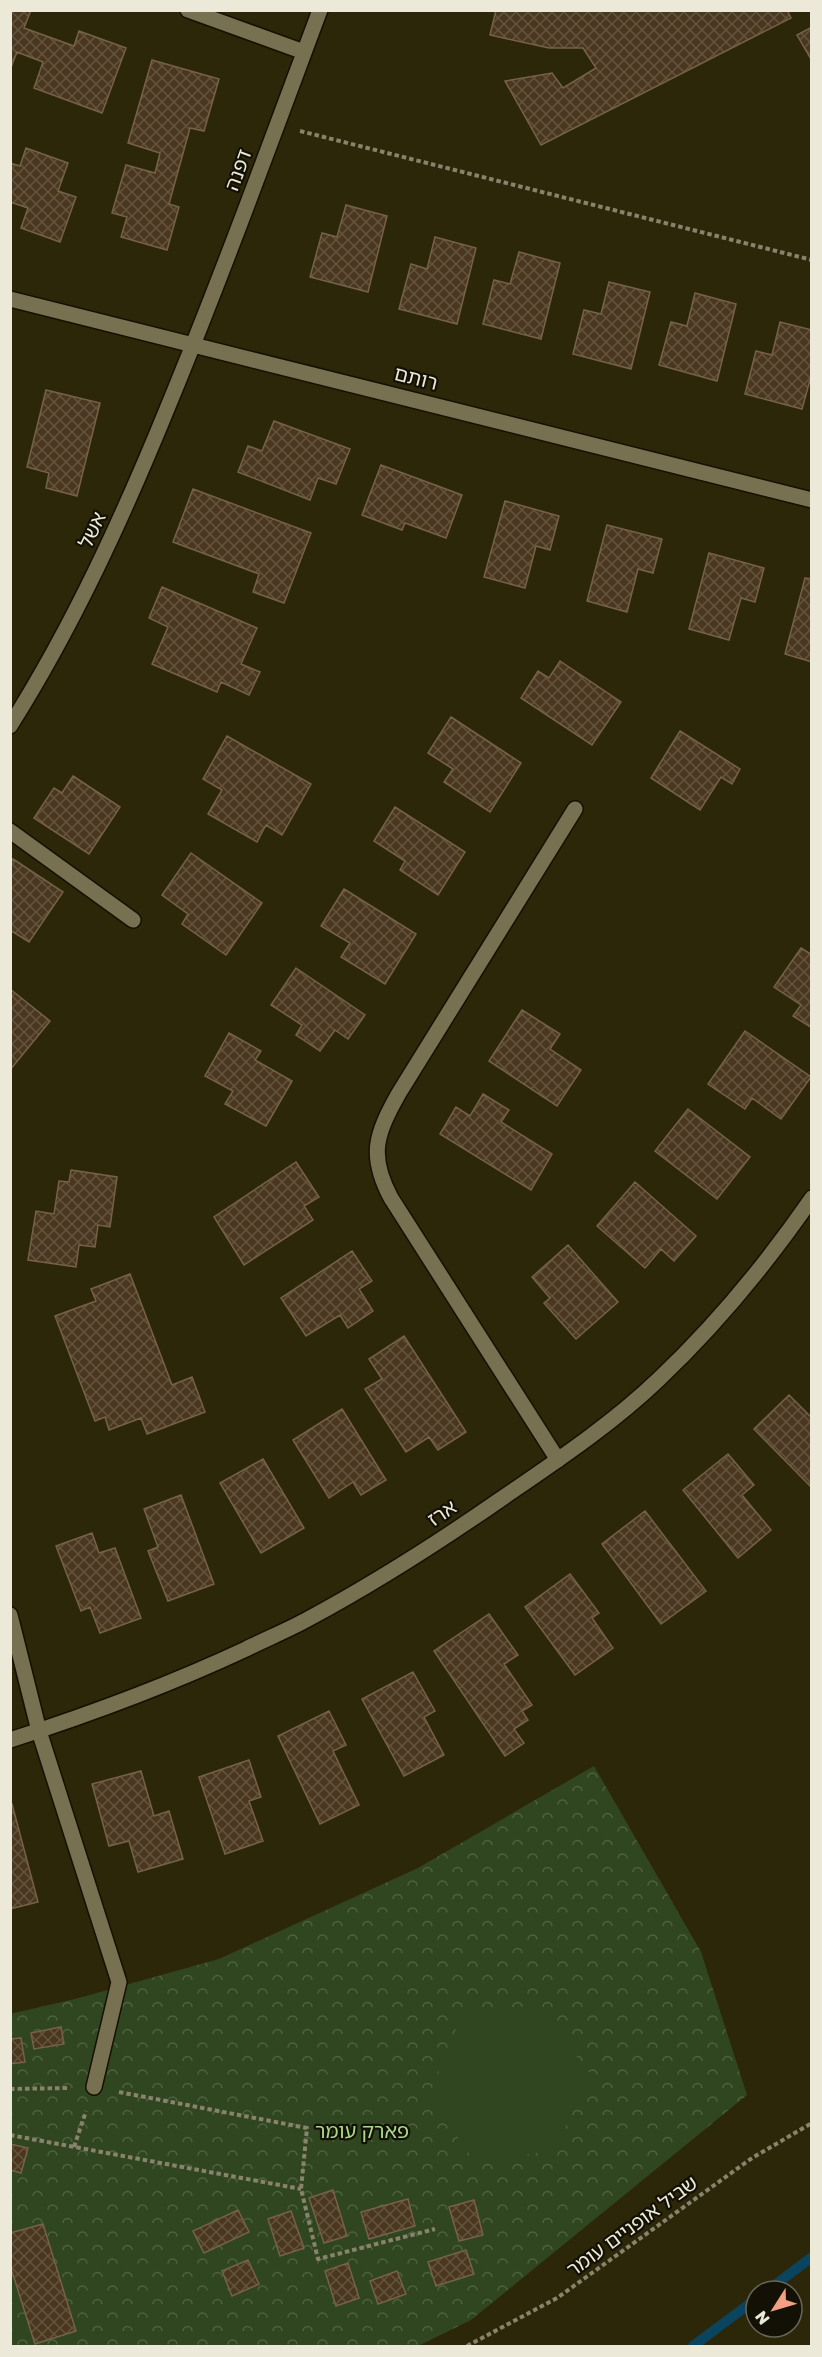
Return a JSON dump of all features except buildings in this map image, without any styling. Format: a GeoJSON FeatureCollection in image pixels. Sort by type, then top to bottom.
{"type":"FeatureCollection","features":[{"type":"Feature","properties":{"kind":"street"},"geometry":{"type":"LineString","coordinates":[[188,10],[304,52]]}},
{"type":"Feature","properties":{"kind":"street","name":"דפנה"},"geometry":{"type":"LineString","coordinates":[[195,344],[320,10]]}},
{"type":"Feature","properties":{"kind":"street","name":"רותם"},"geometry":{"type":"LineString","coordinates":[[10,298],[812,500]]}},
{"type":"Feature","properties":{"kind":"street","name":"אשל"},"geometry":{"type":"LineString","coordinates":[[10,726],[56,649],[103,558],[195,344]]}},
{"type":"Feature","properties":{"kind":"street"},"geometry":{"type":"LineString","coordinates":[[558,1460],[391,1198],[380,1176],[377,1150],[379,1133],[399,1093],[575,809]]}},
{"type":"Feature","properties":{"kind":"street"},"geometry":{"type":"LineString","coordinates":[[10,831],[132,920]]}},
{"type":"Feature","properties":{"kind":"street","name":"ארז"},"geometry":{"type":"LineString","coordinates":[[10,1740],[186,1677],[306,1620],[417,1556],[558,1460],[607,1424],[657,1381],[705,1333],[754,1275],[812,1198]]}},
{"type":"Feature","properties":{"kind":"street"},"geometry":{"type":"LineString","coordinates":[[10,1615],[39,1731],[119,1982],[94,2087]]}},
{"type":"Feature","properties":{"kind":"path"},"geometry":{"type":"LineString","coordinates":[[277,125],[812,261]]}},
{"type":"Feature","properties":{"kind":"path"},"geometry":{"type":"LineString","coordinates":[[10,2089],[94,2087],[307,2128],[301,2189],[318,2259],[435,2229]]}},
{"type":"Feature","properties":{"kind":"path"},"geometry":{"type":"LineString","coordinates":[[74,2147],[94,2087]]}},
{"type":"Feature","properties":{"kind":"path","name":"שביל אופניים עומר"},"geometry":{"type":"LineString","coordinates":[[467,2346],[557,2298],[752,2158],[812,2124]]}},
{"type":"Feature","properties":{"kind":"path"},"geometry":{"type":"LineString","coordinates":[[10,2135],[301,2189]]}},
{"type":"Feature","properties":{"kind":"green space","name":"פארק עומר"},"geometry":{"type":"Polygon","coordinates":[[[594,1766],[701,1952],[747,2095],[471,2320],[418,2346],[11,2346],[10,2014],[79,1998],[219,1959],[418,1868],[594,1766]]]}},
{"type":"Feature","properties":{"kind":"green space"},"geometry":{"type":"Polygon","coordinates":[[[539,2007],[591,2075],[554,2150],[475,2162],[429,2096],[462,2015],[539,2007]]]}},
{"type":"Feature","properties":{"kind":"waterway"},"geometry":{"type":"LineString","coordinates":[[783,2279],[812,2257]]}},
{"type":"Feature","properties":{"kind":"waterway"},"geometry":{"type":"LineString","coordinates":[[693,2346],[744,2308]]}}]}
